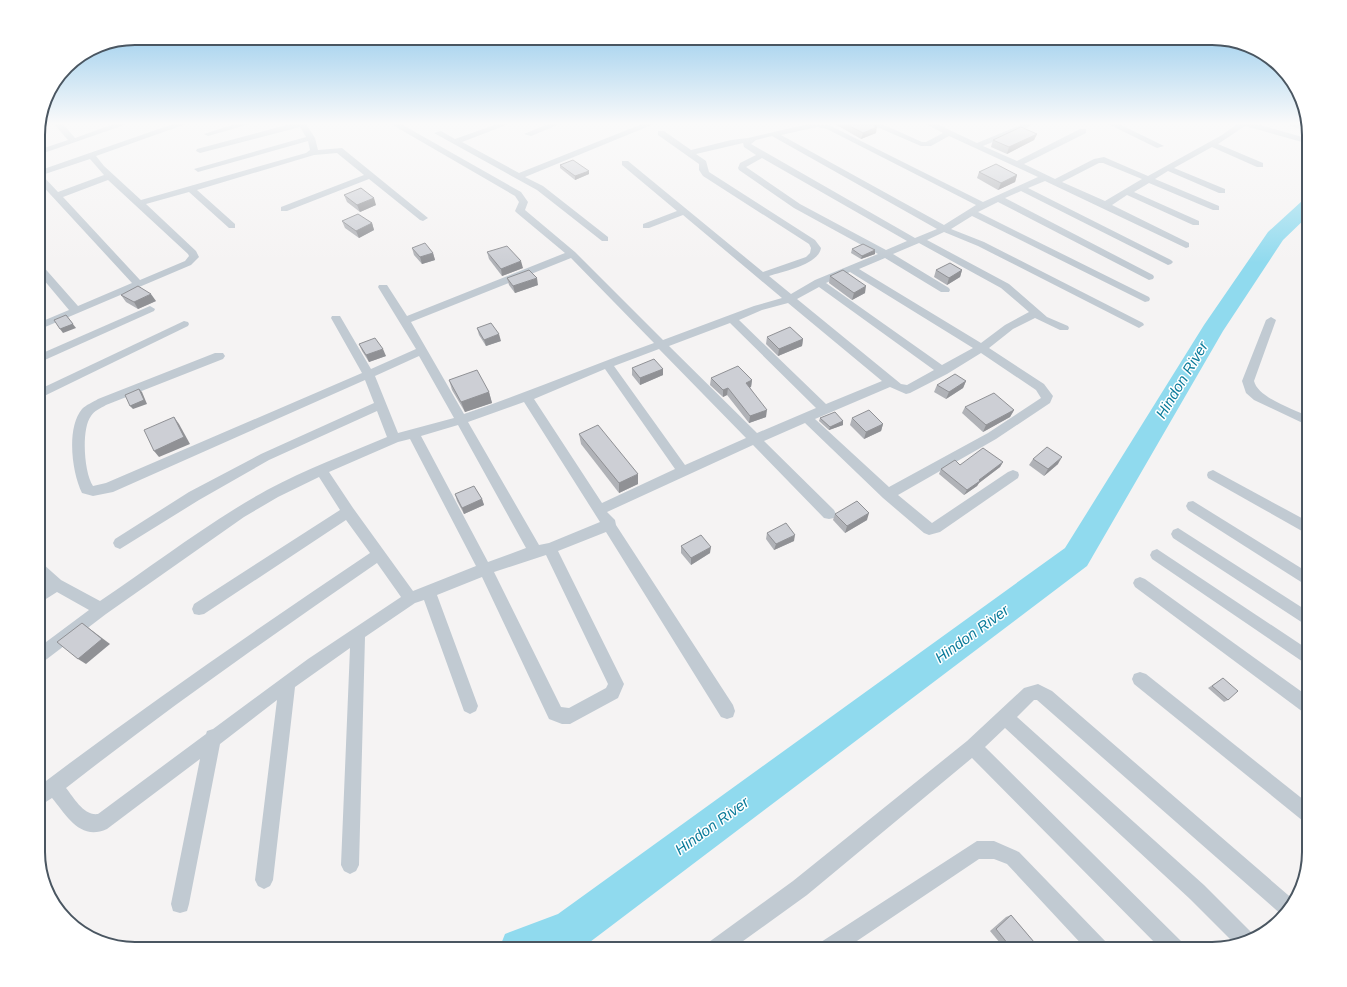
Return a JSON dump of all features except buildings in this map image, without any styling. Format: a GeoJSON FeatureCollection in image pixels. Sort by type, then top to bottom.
{"type":"FeatureCollection","features":[{"type":"Feature","properties":{"kind":"street"},"geometry":{"type":"LineString","coordinates":[[45,324],[188,263],[194,258],[193,253],[105,170]]}},
{"type":"Feature","properties":{"kind":"street"},"geometry":{"type":"LineString","coordinates":[[141,203],[255,170]]}},
{"type":"Feature","properties":{"kind":"street"},"geometry":{"type":"LineString","coordinates":[[363,170],[423,218]]}},
{"type":"Feature","properties":{"kind":"street"},"geometry":{"type":"LineString","coordinates":[[477,170],[518,194],[524,202],[520,212],[572,254],[662,344],[753,439],[829,514]]}},
{"type":"Feature","properties":{"kind":"street"},"geometry":{"type":"LineString","coordinates":[[508,170],[540,188],[604,239]]}},
{"type":"Feature","properties":{"kind":"street"},"geometry":{"type":"LineString","coordinates":[[519,176],[534,170]]}},
{"type":"Feature","properties":{"kind":"street"},"geometry":{"type":"LineString","coordinates":[[634,170],[792,298],[891,382],[906,390],[943,371],[981,348],[1008,326],[1036,313]]}},
{"type":"Feature","properties":{"kind":"street"},"geometry":{"type":"LineString","coordinates":[[703,170],[706,174],[812,242],[816,248],[815,254],[809,259],[763,275]]}},
{"type":"Feature","properties":{"kind":"street"},"geometry":{"type":"LineString","coordinates":[[745,170],[797,206],[886,254],[945,290]]}},
{"type":"Feature","properties":{"kind":"street"},"geometry":{"type":"LineString","coordinates":[[792,170],[916,240],[1005,286],[1036,313],[1049,322],[1064,328]]}},
{"type":"Feature","properties":{"kind":"street"},"geometry":{"type":"LineString","coordinates":[[839,170],[944,229],[981,244],[1139,325]]}},
{"type":"Feature","properties":{"kind":"street"},"geometry":{"type":"LineString","coordinates":[[914,170],[983,205]]}},
{"type":"Feature","properties":{"kind":"street"},"geometry":{"type":"LineString","coordinates":[[1029,170],[1186,245]]}},
{"type":"Feature","properties":{"kind":"street"},"geometry":{"type":"LineString","coordinates":[[1055,182],[1080,170]]}},
{"type":"Feature","properties":{"kind":"street"},"geometry":{"type":"LineString","coordinates":[[1125,170],[1216,208]]}},
{"type":"Feature","properties":{"kind":"street"},"geometry":{"type":"LineString","coordinates":[[1105,205],[1164,170]]}},
{"type":"Feature","properties":{"kind":"street"},"geometry":{"type":"LineString","coordinates":[[1172,170],[1222,191]]}},
{"type":"Feature","properties":{"kind":"street"},"geometry":{"type":"LineString","coordinates":[[57,196],[110,176]]}},
{"type":"Feature","properties":{"kind":"street"},"geometry":{"type":"LineString","coordinates":[[284,209],[370,176]]}},
{"type":"Feature","properties":{"kind":"street"},"geometry":{"type":"LineString","coordinates":[[45,652],[101,609],[238,513],[273,493],[321,470],[394,439],[462,420],[527,397],[607,364],[732,319],[758,308],[792,298],[820,282],[944,229],[983,205],[1044,178]]}},
{"type":"Feature","properties":{"kind":"street"},"geometry":{"type":"LineString","coordinates":[[45,183],[139,284]]}},
{"type":"Feature","properties":{"kind":"street"},"geometry":{"type":"LineString","coordinates":[[518,194],[540,188]]}},
{"type":"Feature","properties":{"kind":"street"},"geometry":{"type":"LineString","coordinates":[[1021,188],[1168,262]]}},
{"type":"Feature","properties":{"kind":"street"},"geometry":{"type":"LineString","coordinates":[[191,189],[232,226]]}},
{"type":"Feature","properties":{"kind":"street"},"geometry":{"type":"LineString","coordinates":[[1127,192],[1196,224]]}},
{"type":"Feature","properties":{"kind":"street"},"geometry":{"type":"LineString","coordinates":[[998,198],[1149,277]]}},
{"type":"Feature","properties":{"kind":"street"},"geometry":{"type":"LineString","coordinates":[[646,226],[685,212]]}},
{"type":"Feature","properties":{"kind":"street"},"geometry":{"type":"LineString","coordinates":[[972,212],[1145,299]]}},
{"type":"Feature","properties":{"kind":"street"},"geometry":{"type":"LineString","coordinates":[[1121,262],[1142,250]]}},
{"type":"Feature","properties":{"kind":"street"},"geometry":{"type":"LineString","coordinates":[[405,321],[572,254]]}},
{"type":"Feature","properties":{"kind":"street"},"geometry":{"type":"LineString","coordinates":[[852,269],[981,348],[1040,387],[1046,392],[1047,396],[1046,400],[992,436],[888,494]]}},
{"type":"Feature","properties":{"kind":"street"},"geometry":{"type":"LineString","coordinates":[[45,274],[76,311]]}},
{"type":"Feature","properties":{"kind":"street"},"geometry":{"type":"LineString","coordinates":[[820,282],[943,371]]}},
{"type":"Feature","properties":{"kind":"street"},"geometry":{"type":"LineString","coordinates":[[383,287],[405,321],[462,420],[542,549],[616,684],[612,693],[570,716],[562,716],[555,713],[485,569],[414,434]]}},
{"type":"Feature","properties":{"kind":"street"},"geometry":{"type":"LineString","coordinates":[[45,356],[150,310]]}},
{"type":"Feature","properties":{"kind":"street"},"geometry":{"type":"LineString","coordinates":[[336,318],[368,374],[394,439]]}},
{"type":"Feature","properties":{"kind":"street"},"geometry":{"type":"LineString","coordinates":[[732,319],[824,410]]}},
{"type":"Feature","properties":{"kind":"street"},"geometry":{"type":"LineString","coordinates":[[1271,320],[1248,381],[1250,390],[1258,397],[1302,419]]}},
{"type":"Feature","properties":{"kind":"street"},"geometry":{"type":"LineString","coordinates":[[45,392],[184,324]]}},
{"type":"Feature","properties":{"kind":"street"},"geometry":{"type":"LineString","coordinates":[[219,356],[102,402],[88,411],[80,424],[79,456],[83,481],[87,489],[93,491],[108,488],[422,351]]}},
{"type":"Feature","properties":{"kind":"street"},"geometry":{"type":"LineString","coordinates":[[607,364],[682,470]]}},
{"type":"Feature","properties":{"kind":"street"},"geometry":{"type":"LineString","coordinates":[[599,510],[682,470],[891,382]]}},
{"type":"Feature","properties":{"kind":"street"},"geometry":{"type":"LineString","coordinates":[[527,397],[599,510],[610,524],[727,711]]}},
{"type":"Feature","properties":{"kind":"street"},"geometry":{"type":"LineString","coordinates":[[120,543],[194,496],[265,457],[381,404]]}},
{"type":"Feature","properties":{"kind":"street"},"geometry":{"type":"LineString","coordinates":[[807,418],[924,526],[932,529],[1013,475]]}},
{"type":"Feature","properties":{"kind":"street"},"geometry":{"type":"LineString","coordinates":[[321,470],[348,512],[410,599]]}},
{"type":"Feature","properties":{"kind":"street"},"geometry":{"type":"LineString","coordinates":[[1213,475],[1302,525]]}},
{"type":"Feature","properties":{"kind":"street"},"geometry":{"type":"LineString","coordinates":[[1193,506],[1302,576]]}},
{"type":"Feature","properties":{"kind":"street"},"geometry":{"type":"LineString","coordinates":[[199,609],[348,512]]}},
{"type":"Feature","properties":{"kind":"street"},"geometry":{"type":"LineString","coordinates":[[54,787],[79,817],[89,824],[101,823],[213,737],[287,685],[313,664],[358,636],[410,599],[485,569],[610,524]]}},
{"type":"Feature","properties":{"kind":"street"},"geometry":{"type":"LineString","coordinates":[[1178,534],[1302,615]]}},
{"type":"Feature","properties":{"kind":"street"},"geometry":{"type":"LineString","coordinates":[[45,793],[123,733],[236,652],[378,555]]}},
{"type":"Feature","properties":{"kind":"street"},"geometry":{"type":"LineString","coordinates":[[1157,555],[1302,654]]}},
{"type":"Feature","properties":{"kind":"street"},"geometry":{"type":"LineString","coordinates":[[45,574],[56,584],[101,609]]}},
{"type":"Feature","properties":{"kind":"street"},"geometry":{"type":"LineString","coordinates":[[1140,583],[1302,702]]}},
{"type":"Feature","properties":{"kind":"street"},"geometry":{"type":"LineString","coordinates":[[45,593],[56,584]]}},
{"type":"Feature","properties":{"kind":"street"},"geometry":{"type":"LineString","coordinates":[[429,592],[470,706]]}},
{"type":"Feature","properties":{"kind":"street"},"geometry":{"type":"LineString","coordinates":[[350,865],[358,636]]}},
{"type":"Feature","properties":{"kind":"street"},"geometry":{"type":"LineString","coordinates":[[1140,679],[1302,809]]}},
{"type":"Feature","properties":{"kind":"street"},"geometry":{"type":"LineString","coordinates":[[264,880],[287,685]]}},
{"type":"Feature","properties":{"kind":"street"},"geometry":{"type":"LineString","coordinates":[[726,942],[800,888],[973,747],[1030,693],[1038,692],[1046,696],[1285,904]]}},
{"type":"Feature","properties":{"kind":"street"},"geometry":{"type":"LineString","coordinates":[[1004,716],[1197,892],[1242,937]]}},
{"type":"Feature","properties":{"kind":"street"},"geometry":{"type":"LineString","coordinates":[[180,904],[213,737]]}},
{"type":"Feature","properties":{"kind":"street"},"geometry":{"type":"LineString","coordinates":[[973,747],[1168,942]]}},
{"type":"Feature","properties":{"kind":"street"},"geometry":{"type":"LineString","coordinates":[[839,942],[977,850],[994,850],[1013,858],[1092,942]]}},
{"type":"Feature","properties":{"kind":"waterway","name":"Hindon River"},"geometry":{"type":"LineString","coordinates":[[539,942],[571,930],[1076,557],[1212,330],[1275,236],[1302,211]]}}]}
